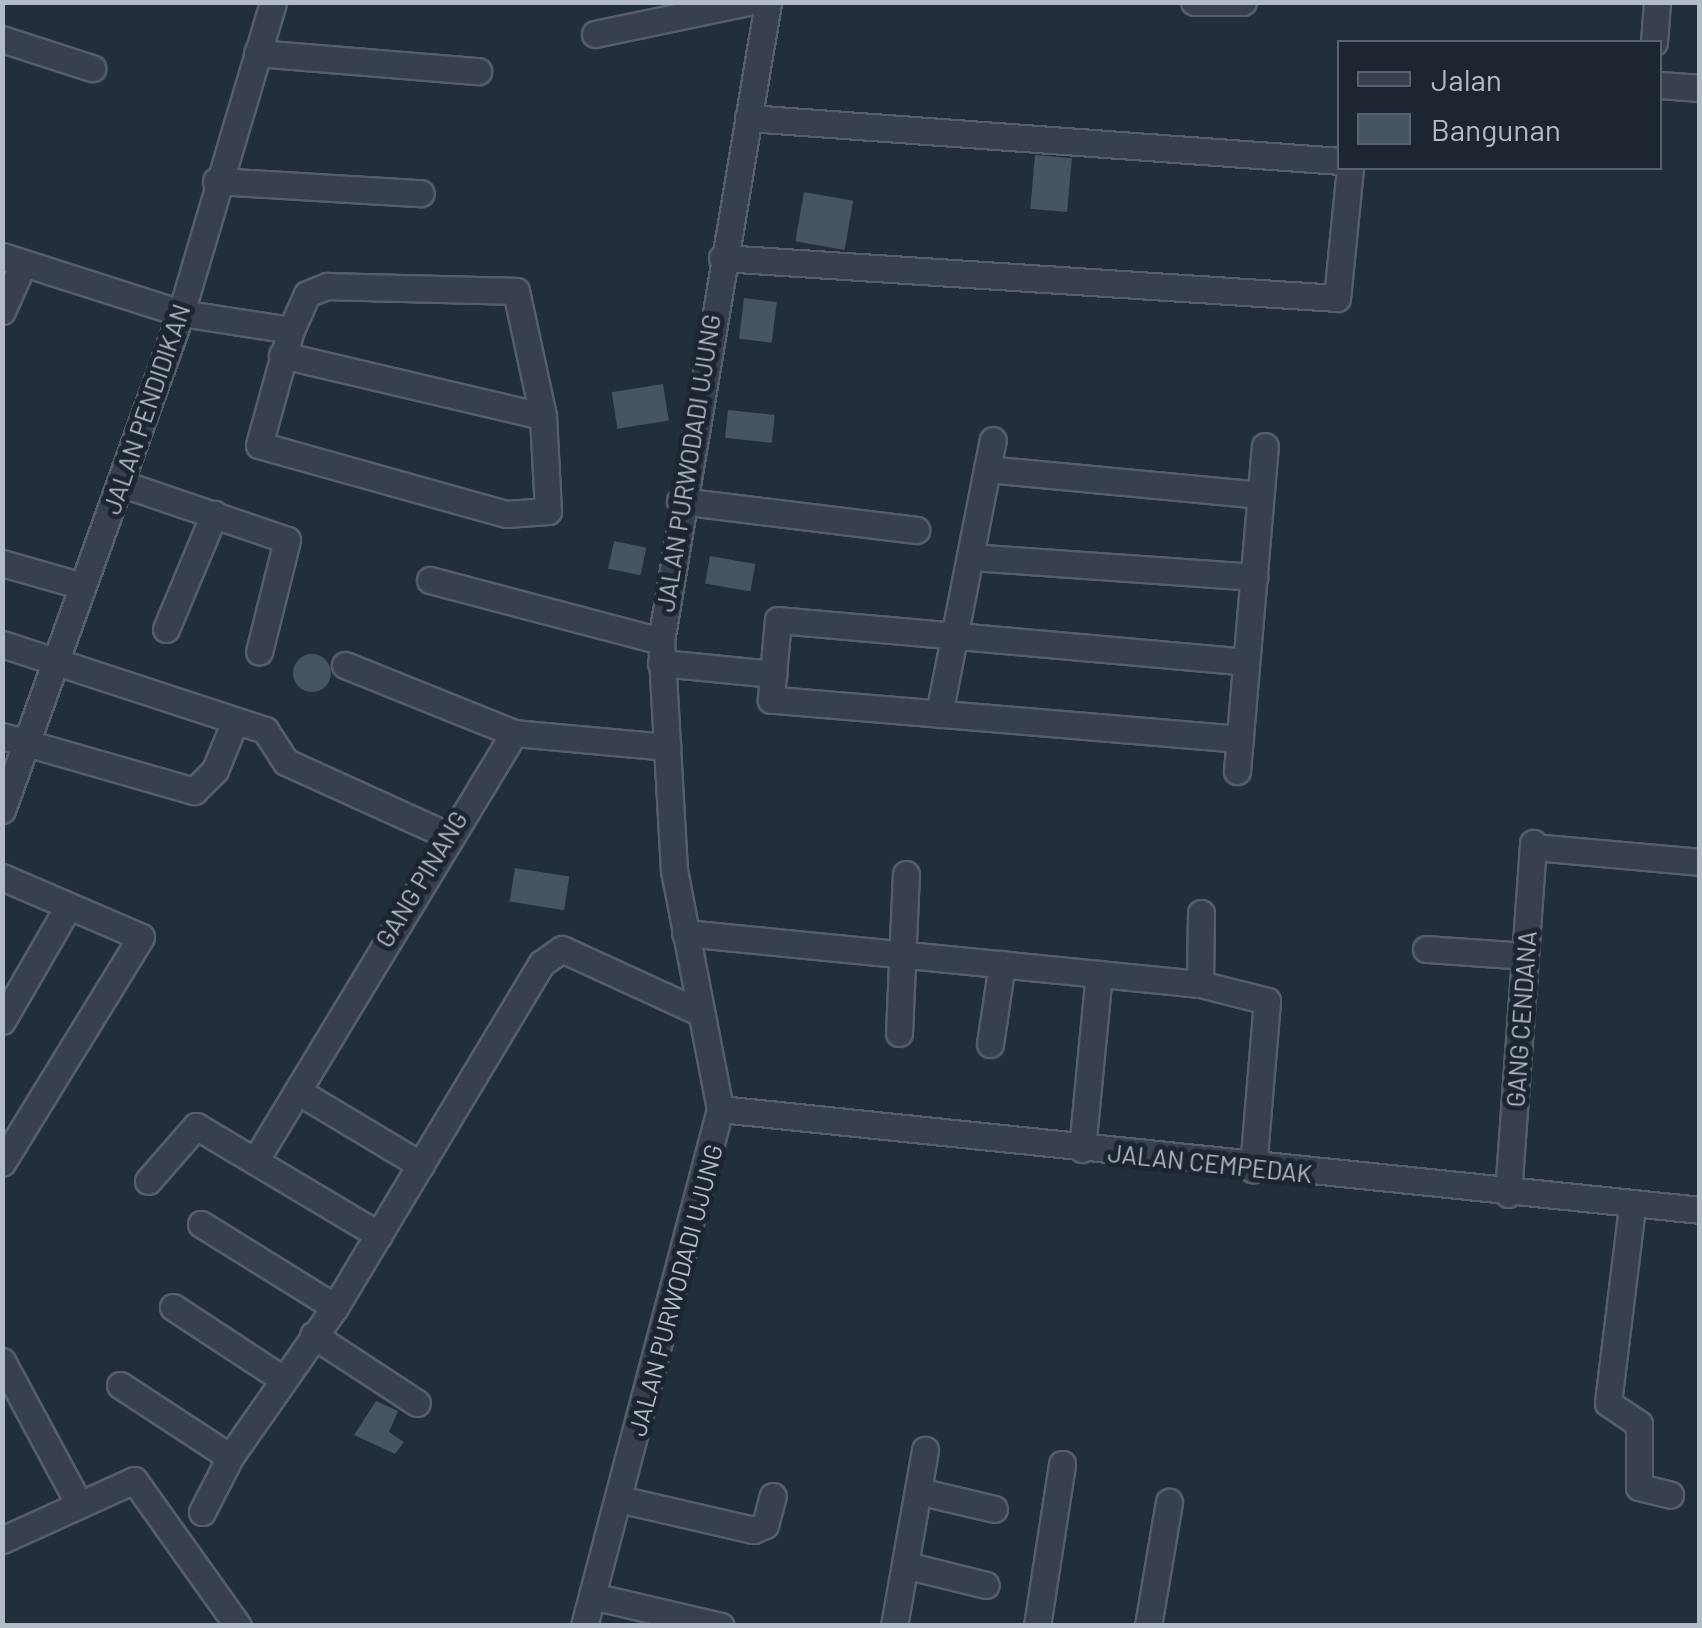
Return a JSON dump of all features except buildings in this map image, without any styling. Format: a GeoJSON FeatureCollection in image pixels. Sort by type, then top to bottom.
{"type":"FeatureCollection","features":[{"type":"Feature","properties":{"kind":"street","name":"JALAN PENDIDIKAN"},"geometry":{"type":"LineString","coordinates":[[2,810],[14,739],[63,659],[82,586],[181,313],[216,181],[272,2]]}},
{"type":"Feature","properties":{"kind":"street"},"geometry":{"type":"LineString","coordinates":[[595,34],[748,2]]}},
{"type":"Feature","properties":{"kind":"street","name":"JALAN PURWODADI UJUNG"},"geometry":{"type":"LineString","coordinates":[[584,1626],[720,1109],[686,933],[661,652],[680,501],[768,2]]}},
{"type":"Feature","properties":{"kind":"street"},"geometry":{"type":"LineString","coordinates":[[1194,2],[1243,2]]}},
{"type":"Feature","properties":{"kind":"street"},"geometry":{"type":"LineString","coordinates":[[1654,40],[1656,2]]}},
{"type":"Feature","properties":{"kind":"street"},"geometry":{"type":"LineString","coordinates":[[2,39],[92,68]]}},
{"type":"Feature","properties":{"kind":"street"},"geometry":{"type":"LineString","coordinates":[[257,53],[478,72]]}},
{"type":"Feature","properties":{"kind":"street"},"geometry":{"type":"LineString","coordinates":[[1662,85],[1700,88]]}},
{"type":"Feature","properties":{"kind":"street"},"geometry":{"type":"LineString","coordinates":[[748,118],[1337,161]]}},
{"type":"Feature","properties":{"kind":"street"},"geometry":{"type":"LineString","coordinates":[[722,258],[1336,298],[1350,170]]}},
{"type":"Feature","properties":{"kind":"street"},"geometry":{"type":"LineString","coordinates":[[216,181],[421,194]]}},
{"type":"Feature","properties":{"kind":"street"},"geometry":{"type":"LineString","coordinates":[[2,310],[13,260],[181,313],[291,330]]}},
{"type":"Feature","properties":{"kind":"street"},"geometry":{"type":"LineString","coordinates":[[327,286],[516,291],[543,416],[548,511],[506,514],[258,445],[291,330],[307,294],[327,286]]}},
{"type":"Feature","properties":{"kind":"street"},"geometry":{"type":"LineString","coordinates":[[282,356],[543,416]]}},
{"type":"Feature","properties":{"kind":"street"},"geometry":{"type":"LineString","coordinates":[[939,714],[993,440]]}},
{"type":"Feature","properties":{"kind":"street"},"geometry":{"type":"LineString","coordinates":[[1237,771],[1265,446]]}},
{"type":"Feature","properties":{"kind":"street"},"geometry":{"type":"LineString","coordinates":[[987,469],[1260,495]]}},
{"type":"Feature","properties":{"kind":"street"},"geometry":{"type":"LineString","coordinates":[[120,483],[214,514],[290,546],[259,652]]}},
{"type":"Feature","properties":{"kind":"street"},"geometry":{"type":"LineString","coordinates":[[680,501],[916,530]]}},
{"type":"Feature","properties":{"kind":"street"},"geometry":{"type":"LineString","coordinates":[[166,629],[214,514]]}},
{"type":"Feature","properties":{"kind":"street"},"geometry":{"type":"LineString","coordinates":[[970,556],[1254,576]]}},
{"type":"Feature","properties":{"kind":"street"},"geometry":{"type":"LineString","coordinates":[[2,563],[82,586]]}},
{"type":"Feature","properties":{"kind":"street"},"geometry":{"type":"LineString","coordinates":[[430,580],[661,652],[773,674]]}},
{"type":"Feature","properties":{"kind":"street"},"geometry":{"type":"LineString","coordinates":[[1240,739],[771,700],[773,674],[778,620],[1246,662]]}},
{"type":"Feature","properties":{"kind":"street"},"geometry":{"type":"LineString","coordinates":[[2,644],[63,659],[265,730],[286,762],[446,835]]}},
{"type":"Feature","properties":{"kind":"street"},"geometry":{"type":"LineString","coordinates":[[345,665],[514,734],[667,746]]}},
{"type":"Feature","properties":{"kind":"street"},"geometry":{"type":"LineString","coordinates":[[14,739],[194,791],[215,770],[235,721]]}},
{"type":"Feature","properties":{"kind":"street","name":"GANG PINANG"},"geometry":{"type":"LineString","coordinates":[[255,1161],[299,1092],[446,835],[514,734]]}},
{"type":"Feature","properties":{"kind":"street","name":"GANG CENDANA"},"geometry":{"type":"LineString","coordinates":[[1508,1194],[1533,845],[1700,862]]}},
{"type":"Feature","properties":{"kind":"street"},"geometry":{"type":"LineString","coordinates":[[899,1033],[906,874]]}},
{"type":"Feature","properties":{"kind":"street"},"geometry":{"type":"LineString","coordinates":[[2,877],[66,910],[142,937],[2,1163]]}},
{"type":"Feature","properties":{"kind":"street"},"geometry":{"type":"LineString","coordinates":[[2,1021],[66,910]]}},
{"type":"Feature","properties":{"kind":"street"},"geometry":{"type":"LineString","coordinates":[[1200,984],[1201,913]]}},
{"type":"Feature","properties":{"kind":"street"},"geometry":{"type":"LineString","coordinates":[[686,933],[1200,984],[1267,1001],[1253,1168]]}},
{"type":"Feature","properties":{"kind":"street"},"geometry":{"type":"LineString","coordinates":[[202,1512],[230,1457],[281,1378],[336,1307],[542,962],[562,949],[701,1013]]}},
{"type":"Feature","properties":{"kind":"street"},"geometry":{"type":"LineString","coordinates":[[1426,949],[1525,956]]}},
{"type":"Feature","properties":{"kind":"street"},"geometry":{"type":"LineString","coordinates":[[990,1044],[1002,964]]}},
{"type":"Feature","properties":{"kind":"street"},"geometry":{"type":"LineString","coordinates":[[1082,1150],[1099,974]]}},
{"type":"Feature","properties":{"kind":"street"},"geometry":{"type":"LineString","coordinates":[[299,1092],[420,1165]]}},
{"type":"Feature","properties":{"kind":"street","name":"JALAN CEMPEDAK"},"geometry":{"type":"LineString","coordinates":[[720,1109],[1253,1168],[1632,1207],[1700,1210]]}},
{"type":"Feature","properties":{"kind":"street"},"geometry":{"type":"LineString","coordinates":[[148,1180],[196,1126],[379,1234]]}},
{"type":"Feature","properties":{"kind":"street"},"geometry":{"type":"LineString","coordinates":[[1632,1207],[1608,1402],[1640,1424],[1639,1487],[1670,1494]]}},
{"type":"Feature","properties":{"kind":"street"},"geometry":{"type":"LineString","coordinates":[[201,1224],[336,1307]]}},
{"type":"Feature","properties":{"kind":"street"},"geometry":{"type":"LineString","coordinates":[[172,1307],[281,1378]]}},
{"type":"Feature","properties":{"kind":"street"},"geometry":{"type":"LineString","coordinates":[[314,1334],[418,1403]]}},
{"type":"Feature","properties":{"kind":"street"},"geometry":{"type":"LineString","coordinates":[[2,1362],[77,1500]]}},
{"type":"Feature","properties":{"kind":"street"},"geometry":{"type":"LineString","coordinates":[[120,1384],[230,1457]]}},
{"type":"Feature","properties":{"kind":"street"},"geometry":{"type":"LineString","coordinates":[[894,1626],[925,1450]]}},
{"type":"Feature","properties":{"kind":"street"},"geometry":{"type":"LineString","coordinates":[[1037,1626],[1062,1464]]}},
{"type":"Feature","properties":{"kind":"street"},"geometry":{"type":"LineString","coordinates":[[5,1534],[126,1478],[141,1486],[238,1626]]}},
{"type":"Feature","properties":{"kind":"street"},"geometry":{"type":"LineString","coordinates":[[918,1492],[994,1509]]}},
{"type":"Feature","properties":{"kind":"street"},"geometry":{"type":"LineString","coordinates":[[618,1499],[753,1530],[764,1525],[773,1496]]}},
{"type":"Feature","properties":{"kind":"street"},"geometry":{"type":"LineString","coordinates":[[1148,1626],[1169,1502]]}},
{"type":"Feature","properties":{"kind":"street"},"geometry":{"type":"LineString","coordinates":[[904,1566],[986,1585]]}},
{"type":"Feature","properties":{"kind":"street"},"geometry":{"type":"LineString","coordinates":[[592,1596],[721,1626]]}}]}
